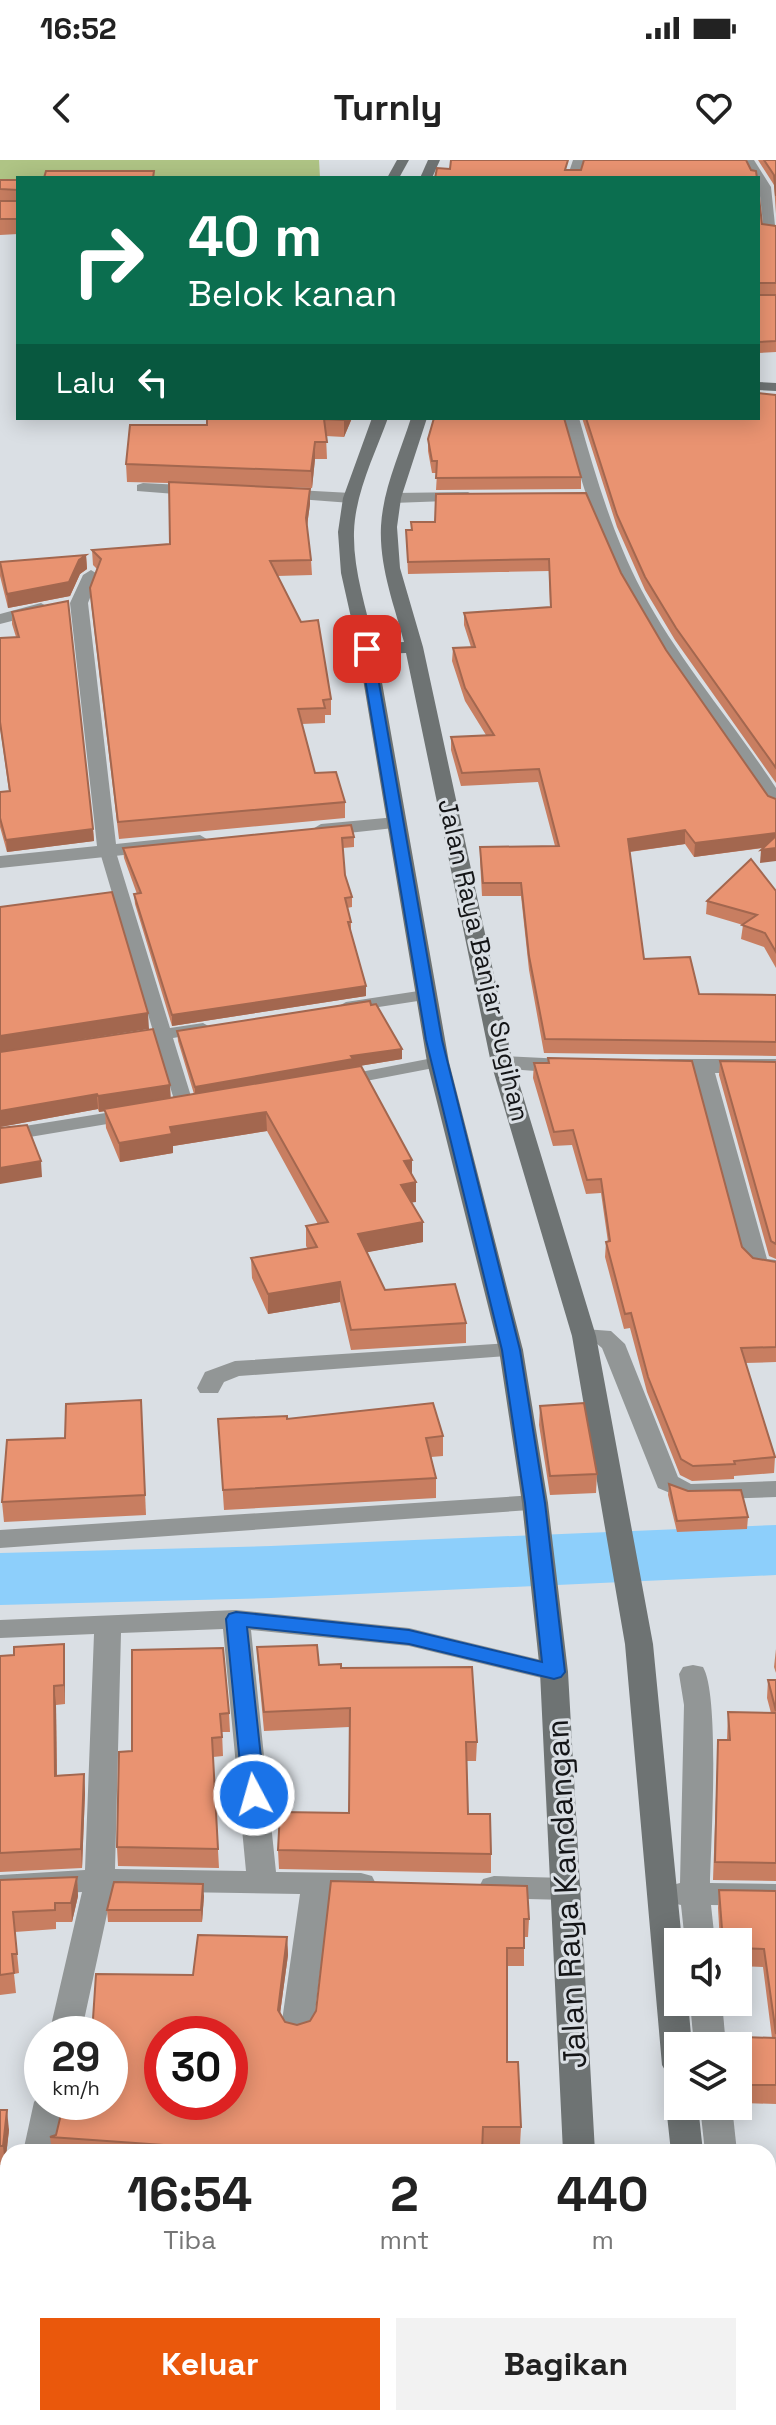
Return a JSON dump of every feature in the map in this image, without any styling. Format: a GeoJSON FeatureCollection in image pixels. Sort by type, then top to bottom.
{"type":"FeatureCollection","features":[{"type":"Feature","properties":{"kind":"main road","name":"Jalan Raya Banjar Sugihan"},"geometry":{"type":"LineString","coordinates":[[379,420],[351,498],[346,532],[349,573],[367,649],[438,1062],[511,1350],[535,1503],[551,1636]]}},
{"type":"Feature","properties":{"kind":"main road","name":"Jalan Raya Banjar Sugihan"},"geometry":{"type":"LineString","coordinates":[[418,420],[393,498],[389,527],[392,568],[414,647],[502,1063],[584,1336],[639,1644],[661,1893]]}},
{"type":"Feature","properties":{"kind":"main road"},"geometry":{"type":"LineString","coordinates":[[367,649],[414,647]]}},
{"type":"Feature","properties":{"kind":"main road","name":"Jalan Raya Kandangan"},"geometry":{"type":"LineString","coordinates":[[551,1636],[579,2144]]}},
{"type":"Feature","properties":{"kind":"main road"},"geometry":{"type":"LineString","coordinates":[[661,1893],[675,2032]]}},
{"type":"Feature","properties":{"kind":"main road"},"geometry":{"type":"LineString","coordinates":[[684,2120],[686,2144]]}},
{"type":"Feature","properties":{"kind":"street"},"geometry":{"type":"LineString","coordinates":[[748,160],[771,185],[771,232]]}},
{"type":"Feature","properties":{"kind":"street"},"geometry":{"type":"LineString","coordinates":[[571,420],[586,497],[643,609],[698,694],[754,768],[776,803]]}},
{"type":"Feature","properties":{"kind":"street"},"geometry":{"type":"LineString","coordinates":[[143,488],[215,491]]}},
{"type":"Feature","properties":{"kind":"street"},"geometry":{"type":"LineString","coordinates":[[257,493],[351,498]]}},
{"type":"Feature","properties":{"kind":"street"},"geometry":{"type":"LineString","coordinates":[[393,498],[486,497]]}},
{"type":"Feature","properties":{"kind":"street"},"geometry":{"type":"LineString","coordinates":[[91,575],[79,603],[107,849]]}},
{"type":"Feature","properties":{"kind":"street"},"geometry":{"type":"LineString","coordinates":[[0,619],[30,610],[79,603]]}},
{"type":"Feature","properties":{"kind":"street"},"geometry":{"type":"LineString","coordinates":[[305,832],[396,823]]}},
{"type":"Feature","properties":{"kind":"street"},"geometry":{"type":"LineString","coordinates":[[0,862],[213,840]]}},
{"type":"Feature","properties":{"kind":"street"},"geometry":{"type":"LineString","coordinates":[[502,1063],[587,1066]]}},
{"type":"Feature","properties":{"kind":"street"},"geometry":{"type":"LineString","coordinates":[[645,1066],[776,1066]]}},
{"type":"Feature","properties":{"kind":"street"},"geometry":{"type":"LineString","coordinates":[[703,1067],[766,1264]]}},
{"type":"Feature","properties":{"kind":"street"},"geometry":{"type":"LineString","coordinates":[[584,1336],[602,1336],[613,1344],[667,1482],[687,1492],[776,1489]]}},
{"type":"Feature","properties":{"kind":"street"},"geometry":{"type":"LineString","coordinates":[[209,1388],[214,1377],[235,1369],[511,1350]]}},
{"type":"Feature","properties":{"kind":"street"},"geometry":{"type":"LineString","coordinates":[[0,1539],[535,1503]]}},
{"type":"Feature","properties":{"kind":"street"},"geometry":{"type":"LineString","coordinates":[[236,1619],[262,1882]]}},
{"type":"Feature","properties":{"kind":"street"},"geometry":{"type":"LineString","coordinates":[[0,1629],[236,1619],[409,1637],[554,1672]]}},
{"type":"Feature","properties":{"kind":"street"},"geometry":{"type":"LineString","coordinates":[[69,2016],[100,1880],[108,1625]]}},
{"type":"Feature","properties":{"kind":"street"},"geometry":{"type":"LineString","coordinates":[[693,1674],[698,1705],[695,1895],[699,1928]]}},
{"type":"Feature","properties":{"kind":"street"},"geometry":{"type":"LineString","coordinates":[[0,1886],[100,1880],[395,1885]]}},
{"type":"Feature","properties":{"kind":"street"},"geometry":{"type":"LineString","coordinates":[[297,2028],[316,1883]]}},
{"type":"Feature","properties":{"kind":"street"},"geometry":{"type":"LineString","coordinates":[[473,1887],[567,1889]]}},
{"type":"Feature","properties":{"kind":"street"},"geometry":{"type":"LineString","coordinates":[[661,1893],[776,1895]]}},
{"type":"Feature","properties":{"kind":"street"},"geometry":{"type":"LineString","coordinates":[[41,2144],[46,2120]]}},
{"type":"Feature","properties":{"kind":"street"},"geometry":{"type":"LineString","coordinates":[[718,2120],[720,2144]]}},
{"type":"Feature","properties":{"kind":"lane"},"geometry":{"type":"LineString","coordinates":[[0,1136],[177,1107],[165,1034],[107,849]]}},
{"type":"Feature","properties":{"kind":"lane"},"geometry":{"type":"LineString","coordinates":[[331,1009],[425,995]]}},
{"type":"Feature","properties":{"kind":"lane"},"geometry":{"type":"LineString","coordinates":[[105,1043],[225,1025]]}},
{"type":"Feature","properties":{"kind":"lane"},"geometry":{"type":"LineString","coordinates":[[319,1085],[438,1062]]}},
{"type":"Feature","properties":{"kind":"green space"},"geometry":{"type":"Polygon","coordinates":[[[0,160],[319,160],[320,176],[16,176],[16,186],[0,186],[0,160]]]}},
{"type":"Feature","properties":{"kind":"building"},"geometry":{"type":"Polygon","coordinates":[[[451,160],[568,160],[565,170],[581,170],[584,160],[746,160],[757,176],[435,176],[437,168],[450,169],[451,160]]]}},
{"type":"Feature","properties":{"kind":"building"},"geometry":{"type":"Polygon","coordinates":[[[764,160],[776,160],[776,196],[774,175],[764,160]]]}},
{"type":"Feature","properties":{"kind":"building"},"geometry":{"type":"Polygon","coordinates":[[[46,171],[154,171],[153,176],[45,176],[46,171]]]}},
{"type":"Feature","properties":{"kind":"building"},"geometry":{"type":"Polygon","coordinates":[[[0,180],[16,180],[16,190],[0,189],[0,180]]]}},
{"type":"Feature","properties":{"kind":"building"},"geometry":{"type":"Polygon","coordinates":[[[0,201],[16,201],[16,219],[0,219],[0,201]]]}},
{"type":"Feature","properties":{"kind":"building"},"geometry":{"type":"Polygon","coordinates":[[[760,206],[762,224],[776,226],[776,283],[760,283],[760,206]]]}},
{"type":"Feature","properties":{"kind":"building"},"geometry":{"type":"Polygon","coordinates":[[[760,295],[776,295],[776,341],[760,342],[760,295]]]}},
{"type":"Feature","properties":{"kind":"building"},"geometry":{"type":"Polygon","coordinates":[[[760,393],[776,395],[776,768],[676,628],[645,577],[617,515],[587,420],[760,420],[760,393]]]}},
{"type":"Feature","properties":{"kind":"building"},"geometry":{"type":"Polygon","coordinates":[[[207,420],[324,420],[327,442],[315,442],[311,471],[126,464],[130,425],[207,425],[207,420]]]}},
{"type":"Feature","properties":{"kind":"building"},"geometry":{"type":"Polygon","coordinates":[[[433,420],[565,420],[581,477],[436,478],[437,461],[432,461],[428,439],[433,420]]]}},
{"type":"Feature","properties":{"kind":"building"},"geometry":{"type":"Polygon","coordinates":[[[169,482],[310,489],[306,518],[311,560],[270,561],[301,622],[318,620],[331,699],[323,700],[325,708],[298,709],[315,773],[336,772],[345,802],[118,822],[90,588],[101,559],[92,550],[170,544],[169,482]]]}},
{"type":"Feature","properties":{"kind":"building"},"geometry":{"type":"Polygon","coordinates":[[[586,493],[621,573],[666,650],[768,796],[776,799],[776,833],[695,843],[685,830],[628,839],[644,959],[690,957],[699,994],[776,995],[776,1042],[545,1039],[529,956],[521,883],[483,883],[480,847],[559,846],[539,769],[462,773],[451,737],[494,735],[465,688],[453,648],[475,647],[464,613],[551,607],[549,559],[408,562],[406,530],[412,530],[411,522],[435,522],[436,494],[586,493]]]}},
{"type":"Feature","properties":{"kind":"building"},"geometry":{"type":"Polygon","coordinates":[[[86,555],[79,560],[69,582],[7,594],[0,562],[86,555]]]}},
{"type":"Feature","properties":{"kind":"building"},"geometry":{"type":"Polygon","coordinates":[[[68,601],[93,829],[6,840],[0,818],[0,792],[10,791],[0,722],[0,638],[19,637],[12,612],[68,601]]]}},
{"type":"Feature","properties":{"kind":"building"},"geometry":{"type":"Polygon","coordinates":[[[351,825],[354,837],[342,838],[345,875],[352,897],[345,898],[351,922],[348,922],[366,986],[172,1015],[134,894],[141,893],[123,848],[351,825]]]}},
{"type":"Feature","properties":{"kind":"building"},"geometry":{"type":"Polygon","coordinates":[[[776,836],[776,848],[761,850],[776,836]]]}},
{"type":"Feature","properties":{"kind":"building"},"geometry":{"type":"Polygon","coordinates":[[[751,859],[776,891],[776,952],[765,933],[742,925],[757,915],[707,901],[751,859]]]}},
{"type":"Feature","properties":{"kind":"building"},"geometry":{"type":"Polygon","coordinates":[[[112,892],[148,1013],[0,1036],[0,907],[112,892]]]}},
{"type":"Feature","properties":{"kind":"building"},"geometry":{"type":"Polygon","coordinates":[[[370,1001],[371,1005],[376,1004],[402,1049],[195,1087],[177,1031],[370,1001]]]}},
{"type":"Feature","properties":{"kind":"building"},"geometry":{"type":"Polygon","coordinates":[[[153,1029],[170,1085],[0,1111],[0,1052],[153,1029]]]}},
{"type":"Feature","properties":{"kind":"building"},"geometry":{"type":"Polygon","coordinates":[[[548,1058],[692,1061],[742,1247],[753,1258],[776,1262],[776,1347],[741,1348],[775,1457],[734,1461],[735,1464],[693,1466],[681,1459],[648,1377],[631,1313],[625,1314],[606,1242],[610,1241],[601,1179],[587,1180],[573,1130],[554,1132],[534,1063],[549,1063],[548,1058]]]}},
{"type":"Feature","properties":{"kind":"building"},"geometry":{"type":"Polygon","coordinates":[[[720,1061],[776,1062],[776,1244],[771,1241],[720,1061]]]}},
{"type":"Feature","properties":{"kind":"building"},"geometry":{"type":"Polygon","coordinates":[[[361,1066],[412,1160],[404,1161],[416,1182],[401,1185],[423,1222],[358,1234],[385,1290],[455,1284],[466,1323],[351,1330],[340,1282],[268,1294],[251,1258],[317,1247],[306,1226],[328,1222],[266,1112],[170,1127],[172,1134],[119,1143],[104,1109],[361,1066]]]}},
{"type":"Feature","properties":{"kind":"building"},"geometry":{"type":"Polygon","coordinates":[[[27,1125],[41,1161],[0,1168],[0,1128],[27,1125]]]}},
{"type":"Feature","properties":{"kind":"building"},"geometry":{"type":"Polygon","coordinates":[[[141,1400],[145,1495],[2,1502],[7,1440],[65,1438],[66,1404],[141,1400]]]}},
{"type":"Feature","properties":{"kind":"building"},"geometry":{"type":"Polygon","coordinates":[[[433,1403],[443,1436],[426,1438],[436,1478],[223,1490],[218,1419],[287,1416],[287,1419],[433,1403]]]}},
{"type":"Feature","properties":{"kind":"building"},"geometry":{"type":"Polygon","coordinates":[[[584,1403],[597,1474],[550,1476],[540,1406],[584,1403]]]}},
{"type":"Feature","properties":{"kind":"building"},"geometry":{"type":"Polygon","coordinates":[[[669,1484],[688,1491],[741,1490],[748,1517],[677,1521],[669,1484]]]}},
{"type":"Feature","properties":{"kind":"building"},"geometry":{"type":"Polygon","coordinates":[[[64,1644],[64,1685],[54,1686],[55,1776],[84,1774],[81,1849],[0,1853],[0,1656],[14,1655],[14,1647],[64,1644]]]}},
{"type":"Feature","properties":{"kind":"building"},"geometry":{"type":"Polygon","coordinates":[[[317,1645],[319,1665],[341,1664],[341,1668],[472,1667],[477,1742],[466,1742],[468,1814],[490,1814],[491,1854],[278,1850],[280,1812],[349,1813],[350,1708],[264,1712],[257,1647],[317,1645]]]}},
{"type":"Feature","properties":{"kind":"building"},"geometry":{"type":"Polygon","coordinates":[[[223,1648],[229,1713],[220,1714],[222,1737],[212,1738],[218,1849],[117,1847],[119,1752],[132,1751],[132,1650],[223,1648]]]}},
{"type":"Feature","properties":{"kind":"building"},"geometry":{"type":"Polygon","coordinates":[[[768,1680],[776,1680],[776,1711],[768,1680]]]}},
{"type":"Feature","properties":{"kind":"building"},"geometry":{"type":"Polygon","coordinates":[[[728,1712],[776,1713],[776,1863],[715,1862],[718,1740],[730,1740],[728,1712]]]}},
{"type":"Feature","properties":{"kind":"building"},"geometry":{"type":"Polygon","coordinates":[[[77,1877],[71,1903],[55,1903],[55,1910],[13,1912],[17,1954],[12,1954],[14,1973],[0,1975],[0,1880],[77,1877]]]}},
{"type":"Feature","properties":{"kind":"building"},"geometry":{"type":"Polygon","coordinates":[[[331,1881],[527,1886],[529,1919],[524,1919],[524,1948],[507,1948],[507,2062],[518,2062],[521,2127],[483,2127],[482,2144],[150,2144],[50,2137],[56,2135],[60,2120],[128,2120],[128,2016],[93,2016],[96,1974],[193,1975],[198,1935],[287,1937],[278,2010],[285,2022],[297,2025],[310,2021],[316,2011],[331,1881]]]}},
{"type":"Feature","properties":{"kind":"building"},"geometry":{"type":"Polygon","coordinates":[[[114,1882],[203,1884],[201,1910],[107,1910],[114,1882]]]}},
{"type":"Feature","properties":{"kind":"building"},"geometry":{"type":"Polygon","coordinates":[[[719,1890],[776,1891],[776,2034],[764,1949],[752,1949],[752,1928],[722,1928],[719,1890]]]}},
{"type":"Feature","properties":{"kind":"building"},"geometry":{"type":"Polygon","coordinates":[[[752,2037],[776,2038],[776,2085],[752,2085],[752,2037]]]}},
{"type":"Feature","properties":{"kind":"building"},"geometry":{"type":"Polygon","coordinates":[[[0,2110],[7,2110],[3,2144],[0,2144],[0,2110]]]}},
{"type":"Feature","properties":{"kind":"waterway"},"geometry":{"type":"LineString","coordinates":[[0,1579],[271,1572],[776,1550]]}},
{"type":"Feature","properties":{"kind":"route"},"geometry":{"type":"LineString","coordinates":[[254,1795],[236,1619],[409,1637],[554,1672],[535,1503],[511,1350],[438,1062],[367,649]]}}]}
